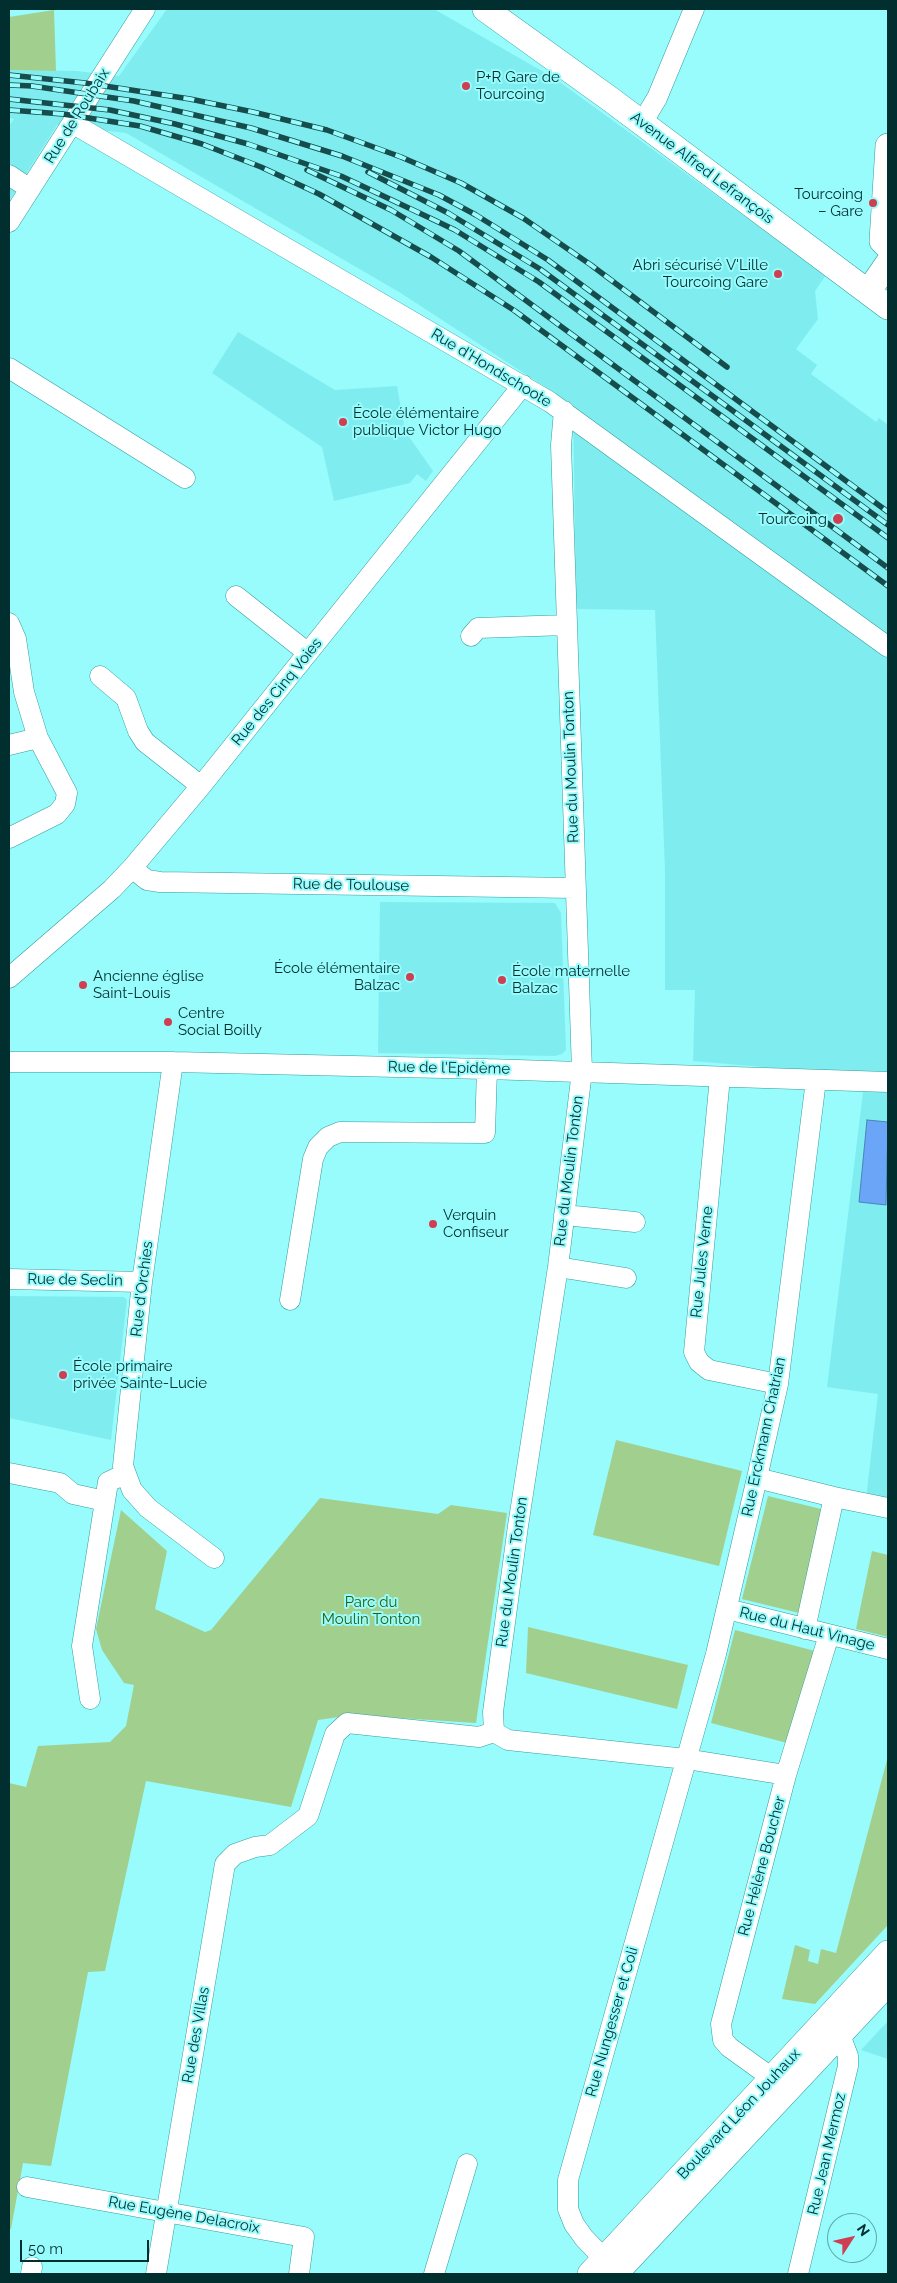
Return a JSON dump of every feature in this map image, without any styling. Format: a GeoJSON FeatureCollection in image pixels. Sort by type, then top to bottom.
{"type":"FeatureCollection","features":[{"type":"Feature","properties":{"kind":"main road","name":"Avenue Alfred Lefrançois"},"geometry":{"type":"LineString","coordinates":[[465,9],[497,29],[536,44]]}},
{"type":"Feature","properties":{"kind":"main road","name":"Avenue Alfred Lefrançois"},"geometry":{"type":"LineString","coordinates":[[485,9],[536,44],[888,307]]}},
{"type":"Feature","properties":{"kind":"main road"},"geometry":{"type":"LineString","coordinates":[[888,146],[882,241],[888,247]]}},
{"type":"Feature","properties":{"kind":"main road"},"geometry":{"type":"LineString","coordinates":[[868,292],[888,263]]}},
{"type":"Feature","properties":{"kind":"main road","name":"Boulevard Léon Jouhaux"},"geometry":{"type":"LineString","coordinates":[[606,2270],[772,2078],[888,1953]]}},
{"type":"Feature","properties":{"kind":"main road","name":"Boulevard Léon Jouhaux"},"geometry":{"type":"LineString","coordinates":[[606,2270],[840,2035],[888,1983]]}},
{"type":"Feature","properties":{"kind":"street","name":"Rue de Roubaix"},"geometry":{"type":"LineString","coordinates":[[9,222],[145,9]]}},
{"type":"Feature","properties":{"kind":"street"},"geometry":{"type":"LineString","coordinates":[[642,123],[657,98],[694,9]]}},
{"type":"Feature","properties":{"kind":"street","name":"Rue d'Hondschoote"},"geometry":{"type":"LineString","coordinates":[[72,123],[523,385],[564,411],[888,647]]}},
{"type":"Feature","properties":{"kind":"street"},"geometry":{"type":"LineString","coordinates":[[9,175],[30,188]]}},
{"type":"Feature","properties":{"kind":"street"},"geometry":{"type":"LineString","coordinates":[[9,368],[185,478]]}},
{"type":"Feature","properties":{"kind":"street","name":"Rue des Cinq Voies"},"geometry":{"type":"LineString","coordinates":[[9,978],[112,889],[132,868],[201,786],[523,385]]}},
{"type":"Feature","properties":{"kind":"street","name":"Rue du Moulin Tonton"},"geometry":{"type":"LineString","coordinates":[[494,1732],[493,1712],[518,1526],[558,1267],[582,1071],[561,445],[564,411]]}},
{"type":"Feature","properties":{"kind":"street"},"geometry":{"type":"LineString","coordinates":[[236,596],[308,653]]}},
{"type":"Feature","properties":{"kind":"street"},"geometry":{"type":"LineString","coordinates":[[9,623],[16,639],[24,692],[38,738],[65,786],[67,799],[61,810],[52,818],[9,838]]}},
{"type":"Feature","properties":{"kind":"street"},"geometry":{"type":"LineString","coordinates":[[471,636],[478,628],[566,625]]}},
{"type":"Feature","properties":{"kind":"street"},"geometry":{"type":"LineString","coordinates":[[100,676],[126,698],[138,731],[145,742],[201,786]]}},
{"type":"Feature","properties":{"kind":"street"},"geometry":{"type":"LineString","coordinates":[[9,745],[38,738]]}},
{"type":"Feature","properties":{"kind":"street","name":"Rue de Toulouse"},"geometry":{"type":"LineString","coordinates":[[132,868],[148,880],[160,882],[575,888]]}},
{"type":"Feature","properties":{"kind":"street","name":"Rue de l'Epidème"},"geometry":{"type":"LineString","coordinates":[[10,1061],[173,1062],[582,1071],[888,1082]]}},
{"type":"Feature","properties":{"kind":"street","name":"Rue d'Orchies"},"geometry":{"type":"LineString","coordinates":[[124,1474],[123,1458],[142,1282],[173,1062]]}},
{"type":"Feature","properties":{"kind":"street"},"geometry":{"type":"LineString","coordinates":[[290,1300],[313,1159],[318,1147],[328,1137],[340,1132],[485,1133],[487,1069]]}},
{"type":"Feature","properties":{"kind":"street","name":"Rue Jules Verne"},"geometry":{"type":"LineString","coordinates":[[720,1077],[694,1352],[699,1362],[709,1370],[778,1384]]}},
{"type":"Feature","properties":{"kind":"street","name":"Rue Erckmann Chatrian"},"geometry":{"type":"LineString","coordinates":[[686,1759],[727,1609],[778,1384],[816,1080]]}},
{"type":"Feature","properties":{"kind":"street"},"geometry":{"type":"LineString","coordinates":[[564,1215],[635,1222]]}},
{"type":"Feature","properties":{"kind":"street"},"geometry":{"type":"LineString","coordinates":[[558,1267],[626,1278]]}},
{"type":"Feature","properties":{"kind":"street","name":"Rue de Seclin"},"geometry":{"type":"LineString","coordinates":[[9,1279],[142,1282]]}},
{"type":"Feature","properties":{"kind":"street"},"geometry":{"type":"LineString","coordinates":[[9,1473],[60,1483],[73,1494],[105,1501]]}},
{"type":"Feature","properties":{"kind":"street"},"geometry":{"type":"LineString","coordinates":[[90,1699],[82,1646],[108,1482],[124,1474],[132,1490],[148,1508],[214,1558]]}},
{"type":"Feature","properties":{"kind":"street"},"geometry":{"type":"LineString","coordinates":[[756,1478],[888,1508]]}},
{"type":"Feature","properties":{"kind":"street"},"geometry":{"type":"LineString","coordinates":[[805,1629],[834,1497]]}},
{"type":"Feature","properties":{"kind":"street","name":"Rue du Haut Vinage"},"geometry":{"type":"LineString","coordinates":[[727,1609],[888,1649]]}},
{"type":"Feature","properties":{"kind":"street","name":"Rue Hélène Boucher"},"geometry":{"type":"LineString","coordinates":[[772,2078],[723,2040],[722,2024],[786,1775],[829,1635]]}},
{"type":"Feature","properties":{"kind":"street","name":"Rue des Villas"},"geometry":{"type":"LineString","coordinates":[[156,2274],[225,1864],[235,1854],[255,1847],[270,1845],[308,1816],[335,1734],[347,1724],[479,1737],[494,1732]]}},
{"type":"Feature","properties":{"kind":"street"},"geometry":{"type":"LineString","coordinates":[[494,1732],[508,1740],[686,1759],[786,1775]]}},
{"type":"Feature","properties":{"kind":"street","name":"Rue Nungesser et Coli"},"geometry":{"type":"LineString","coordinates":[[606,2270],[574,2224],[568,2209],[568,2180],[686,1759]]}},
{"type":"Feature","properties":{"kind":"street","name":"Rue Jean Mermoz"},"geometry":{"type":"LineString","coordinates":[[798,2274],[848,2066],[848,2056],[840,2035]]}},
{"type":"Feature","properties":{"kind":"street"},"geometry":{"type":"LineString","coordinates":[[434,2274],[465,2170]]}},
{"type":"Feature","properties":{"kind":"street","name":"Rue Eugène Delacroix"},"geometry":{"type":"LineString","coordinates":[[28,2187],[304,2237],[298,2274]]}},
{"type":"Feature","properties":{"kind":"shaded area"},"geometry":{"type":"Polygon","coordinates":[[[167,9],[434,9],[554,78],[826,275],[815,291],[818,319],[796,349],[817,365],[811,374],[876,422],[879,418],[888,425],[888,1504],[866,1499],[878,1394],[827,1387],[865,1076],[693,1061],[695,990],[665,990],[665,871],[655,610],[576,609],[573,405],[399,292],[126,133],[57,125],[9,201],[9,126],[14,119],[9,118],[9,70],[77,71],[119,76],[167,9]]]}},
{"type":"Feature","properties":{"kind":"shaded area","name":"École élémentaire publique Victor Hugo"},"geometry":{"type":"Polygon","coordinates":[[[238,332],[335,390],[397,386],[405,431],[433,471],[426,481],[417,474],[410,483],[334,501],[322,447],[212,373],[238,332]]]}},
{"type":"Feature","properties":{"kind":"shaded area","name":"École maternelle Balzac"},"geometry":{"type":"Polygon","coordinates":[[[380,902],[555,903],[561,913],[566,1050],[562,1054],[555,1056],[378,1053],[380,902]]]}},
{"type":"Feature","properties":{"kind":"shaded area"},"geometry":{"type":"Polygon","coordinates":[[[867,1120],[888,1122],[886,1205],[859,1202],[867,1120]]]}},
{"type":"Feature","properties":{"kind":"shaded area","name":"École primaire privée Sainte-Lucie"},"geometry":{"type":"Polygon","coordinates":[[[9,1296],[124,1297],[127,1300],[111,1440],[9,1418],[9,1296]]]}},
{"type":"Feature","properties":{"kind":"shaded area"},"geometry":{"type":"Polygon","coordinates":[[[888,2021],[888,2059],[861,2050],[888,2021]]]}},
{"type":"Feature","properties":{"kind":"green space"},"geometry":{"type":"Polygon","coordinates":[[[54,10],[56,71],[9,70],[9,17],[54,10]]]}},
{"type":"Feature","properties":{"kind":"green space"},"geometry":{"type":"Polygon","coordinates":[[[616,1440],[742,1471],[719,1566],[593,1535],[616,1440]]]}},
{"type":"Feature","properties":{"kind":"green space"},"geometry":{"type":"Polygon","coordinates":[[[768,1496],[825,1510],[799,1613],[742,1599],[768,1496]]]}},
{"type":"Feature","properties":{"kind":"green space","name":"Parc du Moulin Tonton"},"geometry":{"type":"Polygon","coordinates":[[[320,1498],[438,1514],[451,1505],[507,1513],[476,1723],[353,1715],[318,1720],[291,1807],[146,1781],[105,1971],[88,1972],[51,2166],[23,2163],[11,2229],[9,2228],[9,1783],[26,1787],[38,1746],[110,1742],[126,1726],[134,1685],[124,1683],[102,1650],[96,1629],[121,1510],[167,1551],[155,1609],[205,1632],[211,1630],[320,1498]]]}},
{"type":"Feature","properties":{"kind":"green space"},"geometry":{"type":"Polygon","coordinates":[[[872,1551],[888,1555],[888,1637],[856,1629],[872,1551]]]}},
{"type":"Feature","properties":{"kind":"green space"},"geometry":{"type":"Polygon","coordinates":[[[528,1627],[688,1665],[677,1709],[526,1673],[528,1627]]]}},
{"type":"Feature","properties":{"kind":"green space"},"geometry":{"type":"Polygon","coordinates":[[[735,1630],[815,1651],[791,1744],[711,1723],[735,1630]]]}},
{"type":"Feature","properties":{"kind":"green space"},"geometry":{"type":"Polygon","coordinates":[[[888,1756],[888,1925],[815,2004],[782,1999],[795,1945],[810,1950],[808,1961],[818,1964],[821,1949],[836,1953],[888,1756]]]}},
{"type":"Feature","properties":{"kind":"railway"},"geometry":{"type":"LineString","coordinates":[[9,75],[85,83],[190,99],[253,112],[327,130],[401,157],[461,183],[523,218],[591,265],[727,367]]}},
{"type":"Feature","properties":{"kind":"railway"},"geometry":{"type":"LineString","coordinates":[[9,85],[32,86],[134,101],[251,128],[342,156],[439,195],[476,215],[548,260],[888,512]]}},
{"type":"Feature","properties":{"kind":"railway"},"geometry":{"type":"LineString","coordinates":[[9,99],[110,110],[175,124],[248,144],[341,176],[455,230],[539,282],[888,538]]}},
{"type":"Feature","properties":{"kind":"railway"},"geometry":{"type":"LineString","coordinates":[[9,110],[63,114],[140,126],[202,144],[261,167],[319,194],[431,257],[515,311],[888,586]]}},
{"type":"Feature","properties":{"kind":"railway"},"geometry":{"type":"LineString","coordinates":[[307,170],[391,210],[459,251],[888,568]]}},
{"type":"Feature","properties":{"kind":"railway"},"geometry":{"type":"LineString","coordinates":[[368,172],[448,213],[540,269],[888,525]]}},
{"type":"Feature","properties":{"kind":"place","name":"P+R Gare de Tourcoing"},"geometry":{"type":"Point","coordinates":[466,86]}},
{"type":"Feature","properties":{"kind":"place","name":"Tourcoing – Gare"},"geometry":{"type":"Point","coordinates":[873,203]}},
{"type":"Feature","properties":{"kind":"place","name":"Abri sécurisé V'Lille Tourcoing Gare"},"geometry":{"type":"Point","coordinates":[778,274]}},
{"type":"Feature","properties":{"kind":"place","name":"École élémentaire publique Victor Hugo"},"geometry":{"type":"Point","coordinates":[343,422]}},
{"type":"Feature","properties":{"kind":"place","name":"Tourcoing"},"geometry":{"type":"Point","coordinates":[838,519]}},
{"type":"Feature","properties":{"kind":"place","name":"École élémentaire Balzac"},"geometry":{"type":"Point","coordinates":[410,977]}},
{"type":"Feature","properties":{"kind":"place","name":"École maternelle Balzac"},"geometry":{"type":"Point","coordinates":[502,980]}},
{"type":"Feature","properties":{"kind":"place","name":"Ancienne église Saint-Louis"},"geometry":{"type":"Point","coordinates":[83,985]}},
{"type":"Feature","properties":{"kind":"place","name":"Centre Social Boilly"},"geometry":{"type":"Point","coordinates":[168,1022]}},
{"type":"Feature","properties":{"kind":"place","name":"Verquin Confiseur"},"geometry":{"type":"Point","coordinates":[433,1224]}},
{"type":"Feature","properties":{"kind":"place","name":"École primaire privée Sainte-Lucie"},"geometry":{"type":"Point","coordinates":[63,1375]}}]}
